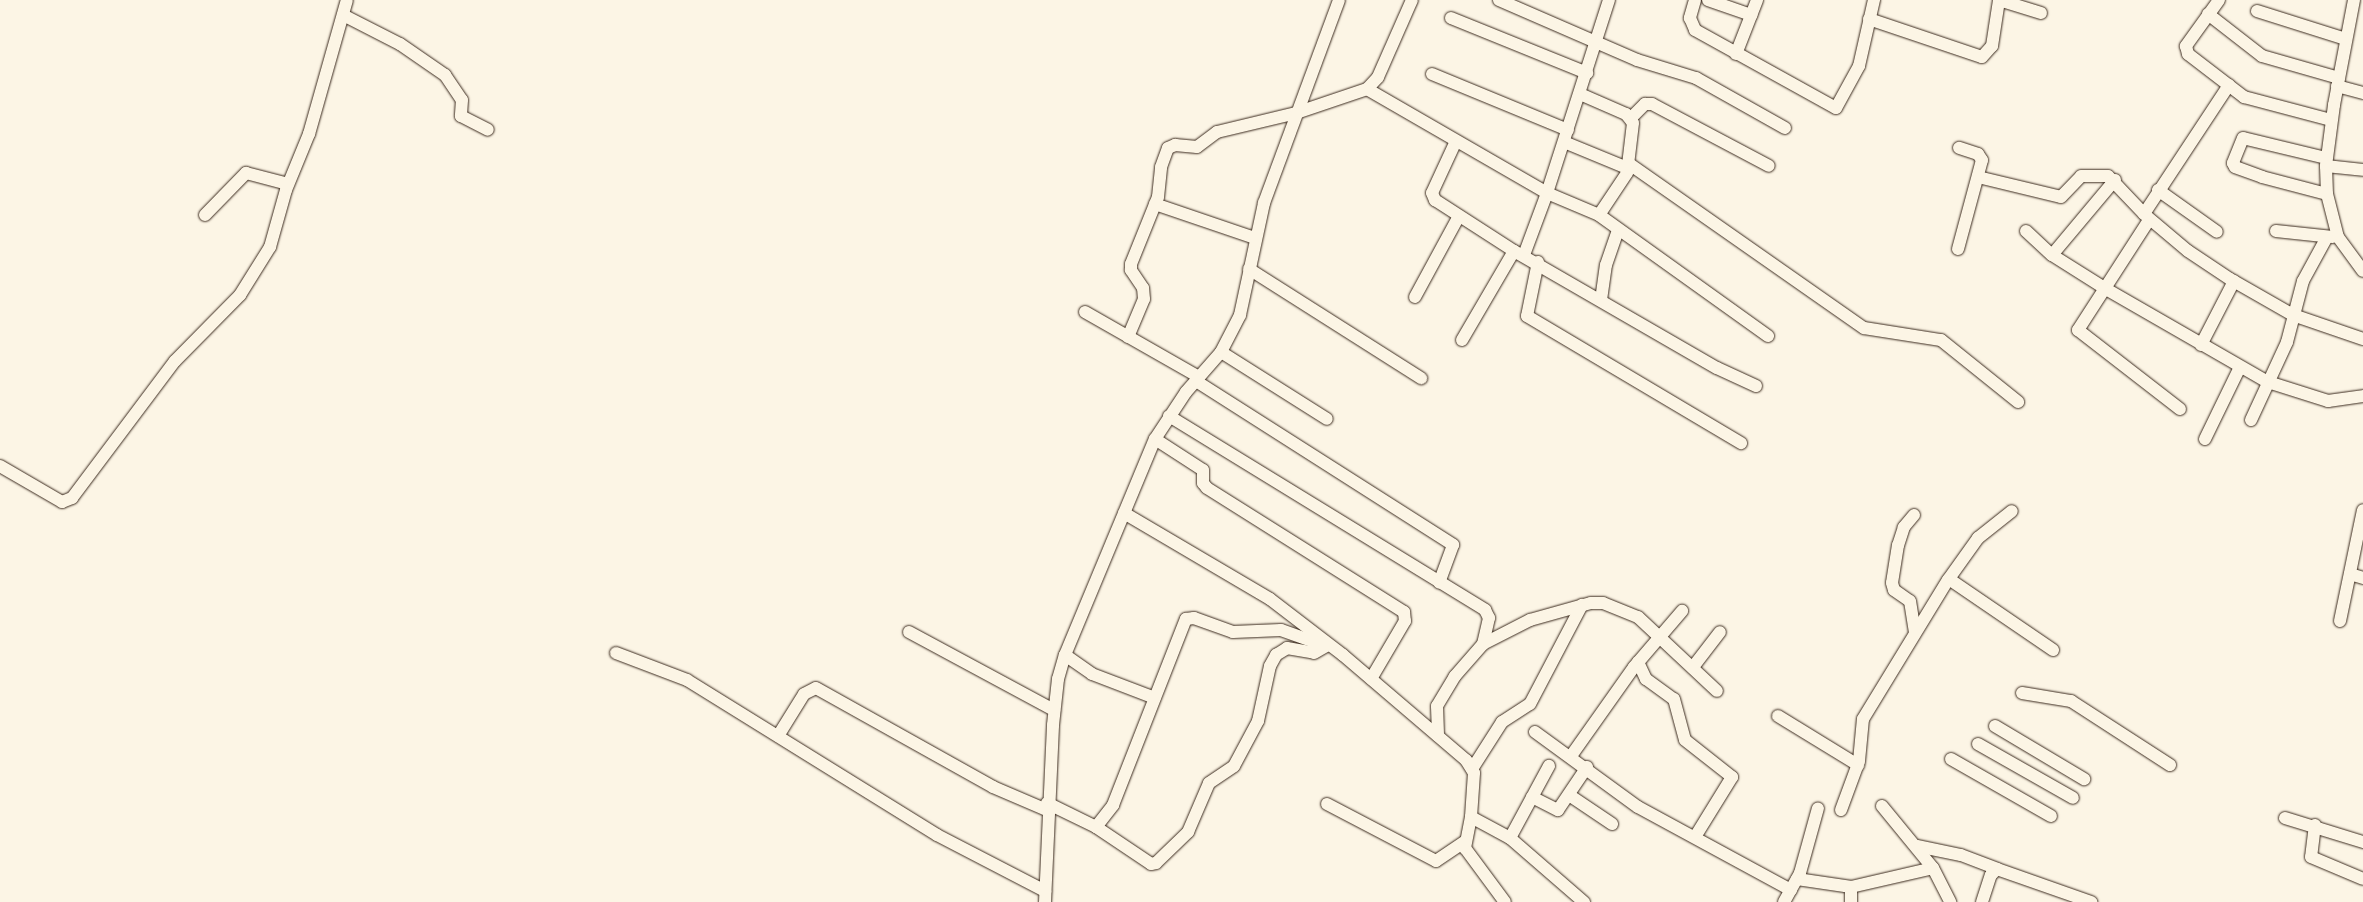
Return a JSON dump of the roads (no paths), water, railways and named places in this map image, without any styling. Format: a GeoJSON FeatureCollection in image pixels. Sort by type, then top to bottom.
{"type":"FeatureCollection","features":[{"type":"Feature","properties":{"kind":"street"},"geometry":{"type":"LineString","coordinates":[[0,466],[62,502],[72,498],[175,361],[240,295],[258,270],[270,247],[288,184],[309,134],[347,0]]}},
{"type":"Feature","properties":{"kind":"street"},"geometry":{"type":"LineString","coordinates":[[616,653],[688,680],[937,835],[1045,896],[1047,806],[1054,710],[1065,655],[1155,439],[1169,416],[1221,352],[1240,315],[1264,203],[1339,0]]}},
{"type":"Feature","properties":{"kind":"street"},"geometry":{"type":"LineString","coordinates":[[1128,337],[1144,298],[1143,288],[1131,270],[1131,264],[1155,204],[1168,148],[1175,145],[1197,147],[1217,132],[1296,113],[1367,89],[1378,77],[1412,0]]}},
{"type":"Feature","properties":{"kind":"street"},"geometry":{"type":"LineString","coordinates":[[1498,0],[1596,43],[1696,78],[1785,128]]}},
{"type":"Feature","properties":{"kind":"street"},"geometry":{"type":"LineString","coordinates":[[1462,340],[1519,253],[1547,193],[1609,0]]}},
{"type":"Feature","properties":{"kind":"street"},"geometry":{"type":"LineString","coordinates":[[1695,0],[1690,18],[1692,27],[1736,54],[1836,108],[1860,66],[1874,0]]}},
{"type":"Feature","properties":{"kind":"street"},"geometry":{"type":"LineString","coordinates":[[1708,0],[1751,15]]}},
{"type":"Feature","properties":{"kind":"street"},"geometry":{"type":"LineString","coordinates":[[1736,54],[1757,0]]}},
{"type":"Feature","properties":{"kind":"street"},"geometry":{"type":"LineString","coordinates":[[1869,19],[1982,57],[1992,46],[1999,0],[2040,13]]}},
{"type":"Feature","properties":{"kind":"street"},"geometry":{"type":"LineString","coordinates":[[2219,0],[2185,49],[2248,98],[2332,120]]}},
{"type":"Feature","properties":{"kind":"street"},"geometry":{"type":"LineString","coordinates":[[2354,0],[2338,82],[2326,162],[2332,237],[2363,271]]}},
{"type":"Feature","properties":{"kind":"street"},"geometry":{"type":"LineString","coordinates":[[2257,11],[2346,39]]}},
{"type":"Feature","properties":{"kind":"street"},"geometry":{"type":"LineString","coordinates":[[2208,14],[2262,56],[2338,82],[2363,93]]}},
{"type":"Feature","properties":{"kind":"street"},"geometry":{"type":"LineString","coordinates":[[343,15],[400,44],[445,75],[462,100],[461,116],[488,130]]}},
{"type":"Feature","properties":{"kind":"street"},"geometry":{"type":"LineString","coordinates":[[1452,18],[1587,73]]}},
{"type":"Feature","properties":{"kind":"street"},"geometry":{"type":"LineString","coordinates":[[1432,74],[1628,165],[1864,328],[1942,340],[2018,402]]}},
{"type":"Feature","properties":{"kind":"street"},"geometry":{"type":"LineString","coordinates":[[2180,409],[2078,330],[2106,289],[2146,217],[2158,190],[2229,85]]}},
{"type":"Feature","properties":{"kind":"street"},"geometry":{"type":"LineString","coordinates":[[1367,89],[1547,193],[1599,215],[1768,336]]}},
{"type":"Feature","properties":{"kind":"street"},"geometry":{"type":"LineString","coordinates":[[1580,94],[1632,118]]}},
{"type":"Feature","properties":{"kind":"street"},"geometry":{"type":"LineString","coordinates":[[1599,215],[1628,165],[1632,118],[1645,104],[1652,104],[1769,166]]}},
{"type":"Feature","properties":{"kind":"street"},"geometry":{"type":"LineString","coordinates":[[2328,194],[2262,177],[2235,167],[2233,163],[2243,138],[2326,162],[2363,170]]}},
{"type":"Feature","properties":{"kind":"street"},"geometry":{"type":"LineString","coordinates":[[1456,141],[1431,196],[1459,216],[1519,253],[1538,262],[1717,368],[1756,386]]}},
{"type":"Feature","properties":{"kind":"street"},"geometry":{"type":"LineString","coordinates":[[1958,249],[1978,177],[1980,155],[1959,148]]}},
{"type":"Feature","properties":{"kind":"street"},"geometry":{"type":"LineString","coordinates":[[205,215],[246,173],[288,184]]}},
{"type":"Feature","properties":{"kind":"street"},"geometry":{"type":"LineString","coordinates":[[1978,177],[2060,197],[2081,176],[2108,176],[2115,180],[2146,217],[2196,257],[2293,315],[2363,339]]}},
{"type":"Feature","properties":{"kind":"street"},"geometry":{"type":"LineString","coordinates":[[2052,255],[2115,180]]}},
{"type":"Feature","properties":{"kind":"street"},"geometry":{"type":"LineString","coordinates":[[2158,190],[2217,232]]}},
{"type":"Feature","properties":{"kind":"street"},"geometry":{"type":"LineString","coordinates":[[1155,204],[1255,238]]}},
{"type":"Feature","properties":{"kind":"street"},"geometry":{"type":"LineString","coordinates":[[1415,297],[1459,216]]}},
{"type":"Feature","properties":{"kind":"street"},"geometry":{"type":"LineString","coordinates":[[1601,300],[1606,266],[1618,230]]}},
{"type":"Feature","properties":{"kind":"street"},"geometry":{"type":"LineString","coordinates":[[2026,231],[2052,255],[2106,289],[2268,382],[2328,402],[2363,396]]}},
{"type":"Feature","properties":{"kind":"street"},"geometry":{"type":"LineString","coordinates":[[2276,231],[2332,237]]}},
{"type":"Feature","properties":{"kind":"street"},"geometry":{"type":"LineString","coordinates":[[2251,420],[2287,342],[2303,281],[2332,237]]}},
{"type":"Feature","properties":{"kind":"street"},"geometry":{"type":"LineString","coordinates":[[1538,262],[1526,316],[1741,443]]}},
{"type":"Feature","properties":{"kind":"street"},"geometry":{"type":"LineString","coordinates":[[1249,268],[1421,378]]}},
{"type":"Feature","properties":{"kind":"street"},"geometry":{"type":"LineString","coordinates":[[2201,345],[2234,281]]}},
{"type":"Feature","properties":{"kind":"street"},"geometry":{"type":"LineString","coordinates":[[1085,312],[1198,379],[1453,544],[1439,583]]}},
{"type":"Feature","properties":{"kind":"street"},"geometry":{"type":"LineString","coordinates":[[1221,352],[1327,419]]}},
{"type":"Feature","properties":{"kind":"street"},"geometry":{"type":"LineString","coordinates":[[2204,439],[2240,367]]}},
{"type":"Feature","properties":{"kind":"street"},"geometry":{"type":"LineString","coordinates":[[1169,416],[1488,614],[1483,644]]}},
{"type":"Feature","properties":{"kind":"street"},"geometry":{"type":"LineString","coordinates":[[1155,439],[1203,470],[1203,483],[1207,488],[1404,612],[1405,621],[1371,679]]}},
{"type":"Feature","properties":{"kind":"street"},"geometry":{"type":"LineString","coordinates":[[2340,621],[2363,510]]}},
{"type":"Feature","properties":{"kind":"street"},"geometry":{"type":"LineString","coordinates":[[1841,810],[1858,766],[1863,718],[1915,632],[1978,538],[2012,511]]}},
{"type":"Feature","properties":{"kind":"street"},"geometry":{"type":"LineString","coordinates":[[1124,513],[1270,599],[1371,679],[1466,760],[1472,769]]}},
{"type":"Feature","properties":{"kind":"street"},"geometry":{"type":"LineString","coordinates":[[1914,516],[1904,527],[1898,546],[1892,583],[1894,590],[1910,600],[1915,632]]}},
{"type":"Feature","properties":{"kind":"street"},"geometry":{"type":"LineString","coordinates":[[2350,574],[2363,578]]}},
{"type":"Feature","properties":{"kind":"street"},"geometry":{"type":"LineString","coordinates":[[1949,579],[2053,650]]}},
{"type":"Feature","properties":{"kind":"street"},"geometry":{"type":"LineString","coordinates":[[1438,736],[1436,713],[1440,699],[1455,676],[1483,644],[1530,620],[1582,605],[1603,603],[1638,617],[1717,691]]}},
{"type":"Feature","properties":{"kind":"street"},"geometry":{"type":"LineString","coordinates":[[1506,902],[1466,850],[1464,842],[1472,817],[1472,769],[1502,722],[1530,704],[1582,605]]}},
{"type":"Feature","properties":{"kind":"street"},"geometry":{"type":"LineString","coordinates":[[1571,756],[1638,662],[1682,611]]}},
{"type":"Feature","properties":{"kind":"street"},"geometry":{"type":"LineString","coordinates":[[1096,827],[1113,805],[1183,623],[1188,618],[1233,632],[1281,630],[1330,647]]}},
{"type":"Feature","properties":{"kind":"street"},"geometry":{"type":"LineString","coordinates":[[908,632],[1054,710]]}},
{"type":"Feature","properties":{"kind":"street"},"geometry":{"type":"LineString","coordinates":[[1693,667],[1720,632]]}},
{"type":"Feature","properties":{"kind":"street"},"geometry":{"type":"LineString","coordinates":[[778,736],[804,694],[816,688],[993,787],[1047,806],[1096,827],[1149,863],[1158,861],[1188,832],[1209,782],[1234,766],[1258,720],[1270,666],[1276,655],[1288,648],[1314,653],[1330,647]]}},
{"type":"Feature","properties":{"kind":"street"},"geometry":{"type":"LineString","coordinates":[[1065,655],[1092,674],[1155,698]]}},
{"type":"Feature","properties":{"kind":"street"},"geometry":{"type":"LineString","coordinates":[[1638,662],[1643,675],[1674,699],[1685,740],[1732,777],[1695,837]]}},
{"type":"Feature","properties":{"kind":"street"},"geometry":{"type":"LineString","coordinates":[[2022,693],[2071,701],[2170,765]]}},
{"type":"Feature","properties":{"kind":"street"},"geometry":{"type":"LineString","coordinates":[[1778,716],[1858,766]]}},
{"type":"Feature","properties":{"kind":"street"},"geometry":{"type":"LineString","coordinates":[[1995,726],[2084,779]]}},
{"type":"Feature","properties":{"kind":"street"},"geometry":{"type":"LineString","coordinates":[[1535,732],[1587,767],[1638,807],[1695,837],[1794,884],[1851,887],[1934,868]]}},
{"type":"Feature","properties":{"kind":"street"},"geometry":{"type":"LineString","coordinates":[[1978,744],[2073,798]]}},
{"type":"Feature","properties":{"kind":"street"},"geometry":{"type":"LineString","coordinates":[[1951,759],[2050,816]]}},
{"type":"Feature","properties":{"kind":"street"},"geometry":{"type":"LineString","coordinates":[[1510,838],[1550,766]]}},
{"type":"Feature","properties":{"kind":"street"},"geometry":{"type":"LineString","coordinates":[[1532,797],[1558,810],[1587,767]]}},
{"type":"Feature","properties":{"kind":"street"},"geometry":{"type":"LineString","coordinates":[[1569,795],[1612,824]]}},
{"type":"Feature","properties":{"kind":"street"},"geometry":{"type":"LineString","coordinates":[[1327,804],[1434,860],[1440,860],[1464,842]]}},
{"type":"Feature","properties":{"kind":"street"},"geometry":{"type":"LineString","coordinates":[[1882,806],[1934,868],[1950,902]]}},
{"type":"Feature","properties":{"kind":"street"},"geometry":{"type":"LineString","coordinates":[[1784,902],[1794,884],[1818,808]]}},
{"type":"Feature","properties":{"kind":"street"},"geometry":{"type":"LineString","coordinates":[[1472,817],[1510,838],[1584,902]]}},
{"type":"Feature","properties":{"kind":"street"},"geometry":{"type":"LineString","coordinates":[[2285,818],[2315,825],[2363,842]]}},
{"type":"Feature","properties":{"kind":"street"},"geometry":{"type":"LineString","coordinates":[[2315,825],[2311,857],[2363,879]]}},
{"type":"Feature","properties":{"kind":"street"},"geometry":{"type":"LineString","coordinates":[[1917,846],[1961,855],[2091,902]]}},
{"type":"Feature","properties":{"kind":"street"},"geometry":{"type":"LineString","coordinates":[[1982,902],[1991,875],[1997,869]]}},
{"type":"Feature","properties":{"kind":"street"},"geometry":{"type":"LineString","coordinates":[[1850,902],[1851,887]]}}]}
